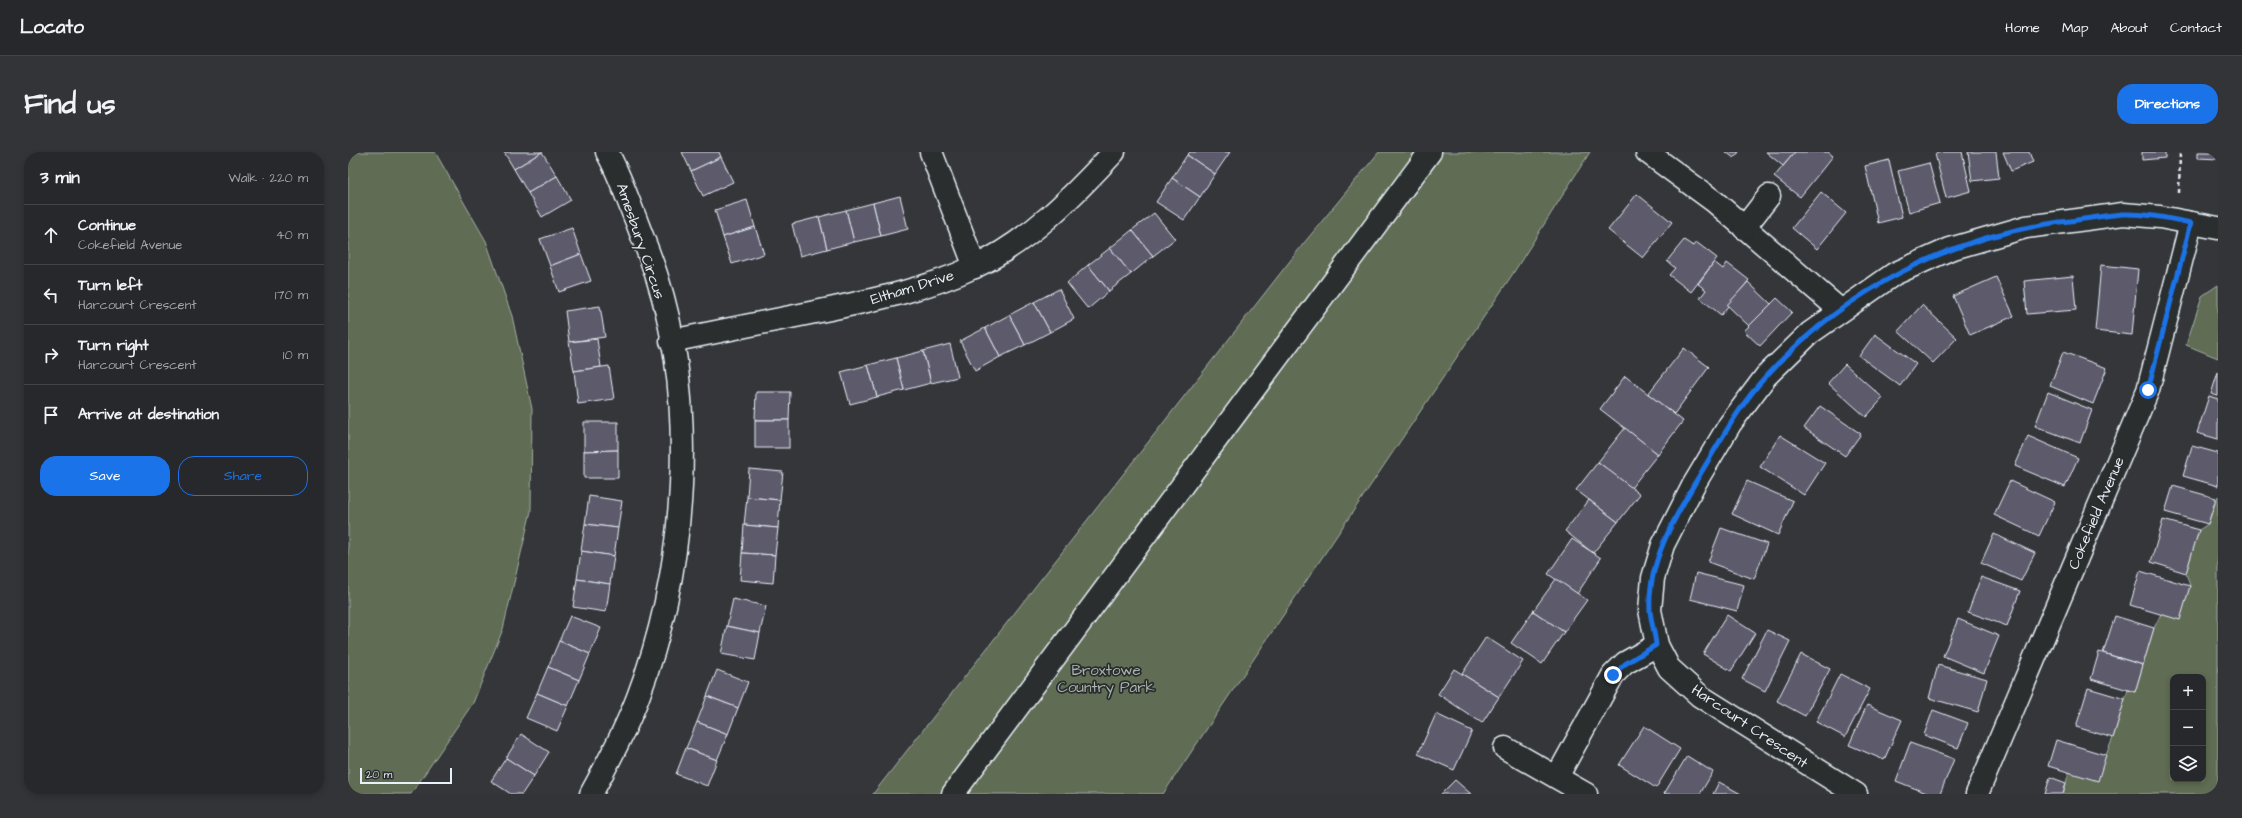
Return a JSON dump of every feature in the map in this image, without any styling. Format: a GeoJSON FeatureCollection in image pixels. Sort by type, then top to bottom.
{"type":"FeatureCollection","features":[{"type":"Feature","properties":{"kind":"street","name":"Amesbury Circus"},"geometry":{"type":"LineString","coordinates":[[591,794],[613,753],[638,697],[657,640],[670,581],[679,521],[682,461],[679,400],[672,341],[657,279],[607,152]]}},
{"type":"Feature","properties":{"kind":"street"},"geometry":{"type":"LineString","coordinates":[[932,152],[975,267]]}},
{"type":"Feature","properties":{"kind":"street","name":"Eltham Drive"},"geometry":{"type":"LineString","coordinates":[[672,341],[881,299],[926,286],[975,267],[1005,250],[1045,221],[1114,152]]}},
{"type":"Feature","properties":{"kind":"street"},"geometry":{"type":"LineString","coordinates":[[953,794],[1430,152]]}},
{"type":"Feature","properties":{"kind":"street"},"geometry":{"type":"LineString","coordinates":[[1647,152],[1715,202],[1840,310]]}},
{"type":"Feature","properties":{"kind":"street"},"geometry":{"type":"LineString","coordinates":[[1744,228],[1769,196]]}},
{"type":"Feature","properties":{"kind":"street","name":"Harcourt Crescent"},"geometry":{"type":"LineString","coordinates":[[1856,794],[1700,696],[1669,668],[1656,645],[1650,610],[1653,578],[1663,545],[1693,486],[1730,424],[1766,376],[1810,333],[1840,310],[1894,274],[1950,249],[2026,227],[2123,214],[2218,228]]}},
{"type":"Feature","properties":{"kind":"street","name":"Cokefield Avenue"},"geometry":{"type":"LineString","coordinates":[[1977,794],[2148,390],[2185,222]]}},
{"type":"Feature","properties":{"kind":"street"},"geometry":{"type":"LineString","coordinates":[[1557,777],[1613,675],[1625,664],[1656,645]]}},
{"type":"Feature","properties":{"kind":"street"},"geometry":{"type":"LineString","coordinates":[[1505,748],[1586,794]]}},
{"type":"Feature","properties":{"kind":"path"},"geometry":{"type":"LineString","coordinates":[[2180,152],[2185,222]]}},
{"type":"Feature","properties":{"kind":"green space"},"geometry":{"type":"Polygon","coordinates":[[[348,152],[435,152],[486,241],[512,316],[532,409],[531,511],[503,629],[473,703],[411,794],[348,794],[348,152]]]}},
{"type":"Feature","properties":{"kind":"green space","name":"Broxtowe Country Park"},"geometry":{"type":"Polygon","coordinates":[[[1379,152],[1590,152],[1512,275],[1163,794],[873,794],[1304,243],[1379,152]]]}},
{"type":"Feature","properties":{"kind":"green space"},"geometry":{"type":"Polygon","coordinates":[[[2218,285],[2218,358],[2186,345],[2202,296],[2218,285]]]}},
{"type":"Feature","properties":{"kind":"green space"},"geometry":{"type":"Polygon","coordinates":[[[2218,496],[2218,794],[2063,794],[2069,772],[2106,755],[2128,690],[2135,692],[2154,628],[2161,614],[2180,619],[2190,586],[2186,573],[2199,530],[2208,524],[2218,496]]]}},
{"type":"Feature","properties":{"kind":"building"},"geometry":{"type":"Polygon","coordinates":[[[504,152],[542,152],[514,169],[504,152]]]}},
{"type":"Feature","properties":{"kind":"building"},"geometry":{"type":"Polygon","coordinates":[[[542,152],[557,176],[528,193],[514,169],[542,152]]]}},
{"type":"Feature","properties":{"kind":"building"},"geometry":{"type":"Polygon","coordinates":[[[682,152],[719,152],[721,157],[691,171],[682,152]]]}},
{"type":"Feature","properties":{"kind":"building"},"geometry":{"type":"Polygon","coordinates":[[[1190,152],[1230,152],[1215,174],[1187,155],[1190,152]]]}},
{"type":"Feature","properties":{"kind":"building"},"geometry":{"type":"Polygon","coordinates":[[[1726,152],[1739,152],[1734,158],[1726,152]]]}},
{"type":"Feature","properties":{"kind":"building"},"geometry":{"type":"Polygon","coordinates":[[[1766,152],[1795,152],[1783,166],[1766,152]]]}},
{"type":"Feature","properties":{"kind":"building"},"geometry":{"type":"Polygon","coordinates":[[[1795,152],[1828,152],[1833,156],[1800,197],[1774,177],[1795,152]]]}},
{"type":"Feature","properties":{"kind":"building"},"geometry":{"type":"Polygon","coordinates":[[[1942,152],[1962,152],[1971,191],[1946,198],[1935,154],[1942,152]]]}},
{"type":"Feature","properties":{"kind":"building"},"geometry":{"type":"Polygon","coordinates":[[[1968,152],[1996,152],[1999,178],[1972,181],[1968,152]]]}},
{"type":"Feature","properties":{"kind":"building"},"geometry":{"type":"Polygon","coordinates":[[[2003,152],[2029,152],[2033,162],[2011,171],[2003,152]]]}},
{"type":"Feature","properties":{"kind":"building"},"geometry":{"type":"Polygon","coordinates":[[[2142,152],[2165,152],[2165,158],[2142,160],[2142,152]]]}},
{"type":"Feature","properties":{"kind":"building"},"geometry":{"type":"Polygon","coordinates":[[[2198,152],[2218,152],[2218,159],[2198,158],[2198,152]]]}},
{"type":"Feature","properties":{"kind":"building"},"geometry":{"type":"Polygon","coordinates":[[[1187,155],[1215,174],[1200,197],[1172,178],[1187,155]]]}},
{"type":"Feature","properties":{"kind":"building"},"geometry":{"type":"Polygon","coordinates":[[[721,157],[733,182],[703,196],[691,171],[721,157]]]}},
{"type":"Feature","properties":{"kind":"building"},"geometry":{"type":"Polygon","coordinates":[[[1889,160],[1902,217],[1878,223],[1865,166],[1889,160]]]}},
{"type":"Feature","properties":{"kind":"building"},"geometry":{"type":"Polygon","coordinates":[[[1929,163],[1940,203],[1909,212],[1898,171],[1929,163]]]}},
{"type":"Feature","properties":{"kind":"building"},"geometry":{"type":"Polygon","coordinates":[[[557,176],[571,200],[542,217],[528,193],[557,176]]]}},
{"type":"Feature","properties":{"kind":"building"},"geometry":{"type":"Polygon","coordinates":[[[1172,178],[1200,197],[1184,220],[1156,202],[1172,178]]]}},
{"type":"Feature","properties":{"kind":"building"},"geometry":{"type":"Polygon","coordinates":[[[1821,192],[1846,213],[1817,249],[1792,228],[1821,192]]]}},
{"type":"Feature","properties":{"kind":"building"},"geometry":{"type":"Polygon","coordinates":[[[1637,194],[1672,222],[1643,258],[1608,230],[1637,194]]]}},
{"type":"Feature","properties":{"kind":"building"},"geometry":{"type":"Polygon","coordinates":[[[900,196],[908,229],[881,236],[873,203],[900,196]]]}},
{"type":"Feature","properties":{"kind":"building"},"geometry":{"type":"Polygon","coordinates":[[[747,200],[755,227],[723,237],[715,210],[747,200]]]}},
{"type":"Feature","properties":{"kind":"building"},"geometry":{"type":"Polygon","coordinates":[[[873,203],[881,236],[854,242],[846,210],[873,203]]]}},
{"type":"Feature","properties":{"kind":"building"},"geometry":{"type":"Polygon","coordinates":[[[846,210],[854,242],[827,249],[819,217],[846,210]]]}},
{"type":"Feature","properties":{"kind":"building"},"geometry":{"type":"Polygon","coordinates":[[[1154,213],[1175,239],[1153,256],[1132,230],[1154,213]]]}},
{"type":"Feature","properties":{"kind":"building"},"geometry":{"type":"Polygon","coordinates":[[[819,217],[827,249],[800,256],[792,224],[819,217]]]}},
{"type":"Feature","properties":{"kind":"building"},"geometry":{"type":"Polygon","coordinates":[[[755,227],[764,254],[732,264],[723,237],[755,227]]]}},
{"type":"Feature","properties":{"kind":"building"},"geometry":{"type":"Polygon","coordinates":[[[572,228],[581,254],[550,266],[540,239],[572,228]]]}},
{"type":"Feature","properties":{"kind":"building"},"geometry":{"type":"Polygon","coordinates":[[[1132,230],[1153,256],[1131,274],[1110,248],[1132,230]]]}},
{"type":"Feature","properties":{"kind":"building"},"geometry":{"type":"Polygon","coordinates":[[[1684,240],[1693,246],[1696,242],[1717,258],[1691,292],[1669,275],[1675,268],[1667,261],[1684,240]]]}},
{"type":"Feature","properties":{"kind":"building"},"geometry":{"type":"Polygon","coordinates":[[[1110,248],[1131,274],[1109,291],[1088,265],[1110,248]]]}},
{"type":"Feature","properties":{"kind":"building"},"geometry":{"type":"Polygon","coordinates":[[[581,254],[591,281],[559,292],[550,266],[581,254]]]}},
{"type":"Feature","properties":{"kind":"building"},"geometry":{"type":"Polygon","coordinates":[[[1714,262],[1723,269],[1727,263],[1749,280],[1721,315],[1700,298],[1706,290],[1698,284],[1714,262]]]}},
{"type":"Feature","properties":{"kind":"building"},"geometry":{"type":"Polygon","coordinates":[[[1088,265],[1109,291],[1088,309],[1067,283],[1088,265]]]}},
{"type":"Feature","properties":{"kind":"building"},"geometry":{"type":"Polygon","coordinates":[[[2101,265],[2138,269],[2132,335],[2095,331],[2101,265]]]}},
{"type":"Feature","properties":{"kind":"building"},"geometry":{"type":"Polygon","coordinates":[[[2073,276],[2076,310],[2027,314],[2024,281],[2073,276]]]}},
{"type":"Feature","properties":{"kind":"building"},"geometry":{"type":"Polygon","coordinates":[[[1996,277],[2014,316],[1970,335],[1953,296],[1996,277]]]}},
{"type":"Feature","properties":{"kind":"building"},"geometry":{"type":"Polygon","coordinates":[[[1748,282],[1771,304],[1749,326],[1727,305],[1748,282]]]}},
{"type":"Feature","properties":{"kind":"building"},"geometry":{"type":"Polygon","coordinates":[[[1059,289],[1074,319],[1050,332],[1034,302],[1059,289]]]}},
{"type":"Feature","properties":{"kind":"building"},"geometry":{"type":"Polygon","coordinates":[[[1777,298],[1792,312],[1760,346],[1744,331],[1777,298]]]}},
{"type":"Feature","properties":{"kind":"building"},"geometry":{"type":"Polygon","coordinates":[[[1034,302],[1050,332],[1025,345],[1009,315],[1034,302]]]}},
{"type":"Feature","properties":{"kind":"building"},"geometry":{"type":"Polygon","coordinates":[[[1922,305],[1957,338],[1933,363],[1898,331],[1922,305]]]}},
{"type":"Feature","properties":{"kind":"building"},"geometry":{"type":"Polygon","coordinates":[[[600,306],[605,337],[569,342],[565,311],[600,306]]]}},
{"type":"Feature","properties":{"kind":"building"},"geometry":{"type":"Polygon","coordinates":[[[1009,315],[1025,345],[1000,357],[985,328],[1009,315]]]}},
{"type":"Feature","properties":{"kind":"building"},"geometry":{"type":"Polygon","coordinates":[[[985,328],[1000,357],[975,371],[960,341],[985,328]]]}},
{"type":"Feature","properties":{"kind":"building"},"geometry":{"type":"Polygon","coordinates":[[[1875,334],[1916,364],[1900,386],[1859,356],[1875,334]]]}},
{"type":"Feature","properties":{"kind":"building"},"geometry":{"type":"Polygon","coordinates":[[[597,339],[601,367],[574,371],[569,342],[597,339]]]}},
{"type":"Feature","properties":{"kind":"building"},"geometry":{"type":"Polygon","coordinates":[[[950,344],[958,377],[931,383],[923,351],[950,344]]]}},
{"type":"Feature","properties":{"kind":"building"},"geometry":{"type":"Polygon","coordinates":[[[1684,348],[1709,367],[1674,414],[1648,394],[1684,348]]]}},
{"type":"Feature","properties":{"kind":"building"},"geometry":{"type":"Polygon","coordinates":[[[923,351],[931,383],[904,390],[896,358],[923,351]]]}},
{"type":"Feature","properties":{"kind":"building"},"geometry":{"type":"Polygon","coordinates":[[[2063,352],[2107,368],[2093,404],[2050,386],[2063,352]]]}},
{"type":"Feature","properties":{"kind":"building"},"geometry":{"type":"Polygon","coordinates":[[[896,358],[904,390],[877,397],[868,365],[896,358]]]}},
{"type":"Feature","properties":{"kind":"building"},"geometry":{"type":"Polygon","coordinates":[[[1845,364],[1883,398],[1866,417],[1828,383],[1845,364]]]}},
{"type":"Feature","properties":{"kind":"building"},"geometry":{"type":"Polygon","coordinates":[[[868,365],[877,397],[850,404],[841,372],[868,365]]]}},
{"type":"Feature","properties":{"kind":"building"},"geometry":{"type":"Polygon","coordinates":[[[609,366],[614,399],[578,404],[574,371],[609,366]]]}},
{"type":"Feature","properties":{"kind":"building"},"geometry":{"type":"Polygon","coordinates":[[[2218,372],[2218,396],[2211,394],[2218,372]]]}},
{"type":"Feature","properties":{"kind":"building"},"geometry":{"type":"Polygon","coordinates":[[[1625,376],[1683,421],[1658,454],[1600,409],[1625,376]]]}},
{"type":"Feature","properties":{"kind":"building"},"geometry":{"type":"Polygon","coordinates":[[[756,392],[790,392],[789,420],[755,420],[756,392]]]}},
{"type":"Feature","properties":{"kind":"building"},"geometry":{"type":"Polygon","coordinates":[[[2048,392],[2092,410],[2080,443],[2035,426],[2048,392]]]}},
{"type":"Feature","properties":{"kind":"building"},"geometry":{"type":"Polygon","coordinates":[[[2209,396],[2218,399],[2218,439],[2197,433],[2209,396]]]}},
{"type":"Feature","properties":{"kind":"building"},"geometry":{"type":"Polygon","coordinates":[[[1820,406],[1861,434],[1845,456],[1804,428],[1820,406]]]}},
{"type":"Feature","properties":{"kind":"building"},"geometry":{"type":"Polygon","coordinates":[[[755,420],[789,420],[789,448],[755,448],[755,420]]]}},
{"type":"Feature","properties":{"kind":"building"},"geometry":{"type":"Polygon","coordinates":[[[584,422],[618,422],[618,450],[584,451],[584,422]]]}},
{"type":"Feature","properties":{"kind":"building"},"geometry":{"type":"Polygon","coordinates":[[[1625,428],[1658,454],[1631,488],[1598,462],[1625,428]]]}},
{"type":"Feature","properties":{"kind":"building"},"geometry":{"type":"Polygon","coordinates":[[[1780,435],[1825,463],[1804,495],[1760,467],[1780,435]]]}},
{"type":"Feature","properties":{"kind":"building"},"geometry":{"type":"Polygon","coordinates":[[[2028,436],[2078,458],[2065,487],[2015,466],[2028,436]]]}},
{"type":"Feature","properties":{"kind":"building"},"geometry":{"type":"Polygon","coordinates":[[[2192,446],[2218,453],[2218,486],[2183,476],[2192,446]]]}},
{"type":"Feature","properties":{"kind":"building"},"geometry":{"type":"Polygon","coordinates":[[[618,450],[618,478],[584,478],[584,451],[618,450]]]}},
{"type":"Feature","properties":{"kind":"building"},"geometry":{"type":"Polygon","coordinates":[[[1598,462],[1640,494],[1618,522],[1576,490],[1598,462]]]}},
{"type":"Feature","properties":{"kind":"building"},"geometry":{"type":"Polygon","coordinates":[[[749,469],[783,472],[780,500],[747,497],[749,469]]]}},
{"type":"Feature","properties":{"kind":"building"},"geometry":{"type":"Polygon","coordinates":[[[1747,481],[1793,501],[1778,535],[1732,514],[1747,481]]]}},
{"type":"Feature","properties":{"kind":"building"},"geometry":{"type":"Polygon","coordinates":[[[2010,481],[2055,502],[2039,536],[1994,515],[2010,481]]]}},
{"type":"Feature","properties":{"kind":"building"},"geometry":{"type":"Polygon","coordinates":[[[2173,486],[2216,498],[2208,524],[2165,512],[2173,486]]]}},
{"type":"Feature","properties":{"kind":"building"},"geometry":{"type":"Polygon","coordinates":[[[589,496],[622,501],[618,528],[585,524],[589,496]]]}},
{"type":"Feature","properties":{"kind":"building"},"geometry":{"type":"Polygon","coordinates":[[[747,497],[780,500],[778,528],[744,525],[747,497]]]}},
{"type":"Feature","properties":{"kind":"building"},"geometry":{"type":"Polygon","coordinates":[[[1589,500],[1618,522],[1593,553],[1565,531],[1589,500]]]}},
{"type":"Feature","properties":{"kind":"building"},"geometry":{"type":"Polygon","coordinates":[[[2163,520],[2199,530],[2186,573],[2151,562],[2163,520]]]}},
{"type":"Feature","properties":{"kind":"building"},"geometry":{"type":"Polygon","coordinates":[[[585,524],[618,528],[614,556],[581,551],[585,524]]]}},
{"type":"Feature","properties":{"kind":"building"},"geometry":{"type":"Polygon","coordinates":[[[744,525],[778,528],[775,555],[742,553],[744,525]]]}},
{"type":"Feature","properties":{"kind":"building"},"geometry":{"type":"Polygon","coordinates":[[[1721,528],[1767,544],[1754,579],[1708,562],[1721,528]]]}},
{"type":"Feature","properties":{"kind":"building"},"geometry":{"type":"Polygon","coordinates":[[[1994,534],[2035,553],[2021,581],[1981,563],[1994,534]]]}},
{"type":"Feature","properties":{"kind":"building"},"geometry":{"type":"Polygon","coordinates":[[[1572,539],[1601,558],[1577,594],[1548,574],[1572,539]]]}},
{"type":"Feature","properties":{"kind":"building"},"geometry":{"type":"Polygon","coordinates":[[[581,551],[614,556],[610,584],[577,579],[581,551]]]}},
{"type":"Feature","properties":{"kind":"building"},"geometry":{"type":"Polygon","coordinates":[[[742,553],[775,555],[773,583],[740,580],[742,553]]]}},
{"type":"Feature","properties":{"kind":"building"},"geometry":{"type":"Polygon","coordinates":[[[2140,571],[2190,586],[2180,620],[2130,605],[2140,571]]]}},
{"type":"Feature","properties":{"kind":"building"},"geometry":{"type":"Polygon","coordinates":[[[1696,573],[1744,585],[1737,611],[1690,599],[1696,573]]]}},
{"type":"Feature","properties":{"kind":"building"},"geometry":{"type":"Polygon","coordinates":[[[1981,577],[2020,591],[2007,626],[1968,612],[1981,577]]]}},
{"type":"Feature","properties":{"kind":"building"},"geometry":{"type":"Polygon","coordinates":[[[577,579],[610,584],[606,612],[573,607],[577,579]]]}},
{"type":"Feature","properties":{"kind":"building"},"geometry":{"type":"Polygon","coordinates":[[[1556,579],[1587,600],[1564,632],[1533,611],[1556,579]]]}},
{"type":"Feature","properties":{"kind":"building"},"geometry":{"type":"Polygon","coordinates":[[[733,599],[766,606],[760,633],[727,626],[733,599]]]}},
{"type":"Feature","properties":{"kind":"building"},"geometry":{"type":"Polygon","coordinates":[[[1533,611],[1564,632],[1542,664],[1511,643],[1533,611]]]}},
{"type":"Feature","properties":{"kind":"building"},"geometry":{"type":"Polygon","coordinates":[[[1727,615],[1755,633],[1731,671],[1703,654],[1727,615]]]}},
{"type":"Feature","properties":{"kind":"building"},"geometry":{"type":"Polygon","coordinates":[[[570,616],[601,628],[590,654],[559,641],[570,616]]]}},
{"type":"Feature","properties":{"kind":"building"},"geometry":{"type":"Polygon","coordinates":[[[2115,616],[2154,628],[2143,665],[2103,653],[2115,616]]]}},
{"type":"Feature","properties":{"kind":"building"},"geometry":{"type":"Polygon","coordinates":[[[1958,619],[1999,636],[1984,673],[1943,656],[1958,619]]]}},
{"type":"Feature","properties":{"kind":"building"},"geometry":{"type":"Polygon","coordinates":[[[727,626],[760,633],[755,660],[721,654],[727,626]]]}},
{"type":"Feature","properties":{"kind":"building"},"geometry":{"type":"Polygon","coordinates":[[[1767,630],[1790,641],[1765,691],[1742,679],[1767,630]]]}},
{"type":"Feature","properties":{"kind":"building"},"geometry":{"type":"Polygon","coordinates":[[[1486,637],[1523,661],[1499,697],[1462,674],[1486,637]]]}},
{"type":"Feature","properties":{"kind":"building"},"geometry":{"type":"Polygon","coordinates":[[[559,641],[590,654],[579,680],[548,667],[559,641]]]}},
{"type":"Feature","properties":{"kind":"building"},"geometry":{"type":"Polygon","coordinates":[[[2099,652],[2143,665],[2135,692],[2091,679],[2099,652]]]}},
{"type":"Feature","properties":{"kind":"building"},"geometry":{"type":"Polygon","coordinates":[[[1801,654],[1830,669],[1805,716],[1777,701],[1801,654]]]}},
{"type":"Feature","properties":{"kind":"building"},"geometry":{"type":"Polygon","coordinates":[[[1938,665],[1987,679],[1978,712],[1929,698],[1938,665]]]}},
{"type":"Feature","properties":{"kind":"building"},"geometry":{"type":"Polygon","coordinates":[[[548,667],[579,680],[568,706],[537,693],[548,667]]]}},
{"type":"Feature","properties":{"kind":"building"},"geometry":{"type":"Polygon","coordinates":[[[1454,669],[1499,697],[1482,723],[1438,694],[1454,669]]]}},
{"type":"Feature","properties":{"kind":"building"},"geometry":{"type":"Polygon","coordinates":[[[717,670],[748,682],[738,708],[707,696],[717,670]]]}},
{"type":"Feature","properties":{"kind":"building"},"geometry":{"type":"Polygon","coordinates":[[[1840,674],[1870,689],[1845,737],[1816,722],[1840,674]]]}},
{"type":"Feature","properties":{"kind":"building"},"geometry":{"type":"Polygon","coordinates":[[[2088,688],[2125,699],[2113,738],[2076,727],[2088,688]]]}},
{"type":"Feature","properties":{"kind":"building"},"geometry":{"type":"Polygon","coordinates":[[[537,693],[568,706],[557,731],[526,718],[537,693]]]}},
{"type":"Feature","properties":{"kind":"building"},"geometry":{"type":"Polygon","coordinates":[[[707,696],[738,708],[728,734],[697,722],[707,696]]]}},
{"type":"Feature","properties":{"kind":"building"},"geometry":{"type":"Polygon","coordinates":[[[1867,705],[1902,720],[1884,760],[1849,745],[1867,705]]]}},
{"type":"Feature","properties":{"kind":"building"},"geometry":{"type":"Polygon","coordinates":[[[1933,710],[1968,723],[1958,748],[1924,735],[1933,710]]]}},
{"type":"Feature","properties":{"kind":"building"},"geometry":{"type":"Polygon","coordinates":[[[1436,714],[1472,731],[1454,770],[1418,754],[1436,714]]]}},
{"type":"Feature","properties":{"kind":"building"},"geometry":{"type":"Polygon","coordinates":[[[697,722],[728,734],[717,760],[686,748],[697,722]]]}},
{"type":"Feature","properties":{"kind":"building"},"geometry":{"type":"Polygon","coordinates":[[[1644,726],[1680,749],[1656,788],[1619,765],[1644,726]]]}},
{"type":"Feature","properties":{"kind":"building"},"geometry":{"type":"Polygon","coordinates":[[[521,734],[549,752],[534,776],[506,758],[521,734]]]}},
{"type":"Feature","properties":{"kind":"building"},"geometry":{"type":"Polygon","coordinates":[[[2056,740],[2106,755],[2098,781],[2048,766],[2056,740]]]}},
{"type":"Feature","properties":{"kind":"building"},"geometry":{"type":"Polygon","coordinates":[[[1910,743],[1954,759],[1940,794],[1929,794],[1896,781],[1910,743]]]}},
{"type":"Feature","properties":{"kind":"building"},"geometry":{"type":"Polygon","coordinates":[[[686,748],[717,760],[707,786],[676,774],[686,748]]]}},
{"type":"Feature","properties":{"kind":"building"},"geometry":{"type":"Polygon","coordinates":[[[1687,756],[1713,772],[1700,794],[1664,794],[1687,756]]]}},
{"type":"Feature","properties":{"kind":"building"},"geometry":{"type":"Polygon","coordinates":[[[506,758],[534,776],[522,794],[511,794],[491,781],[506,758]]]}},
{"type":"Feature","properties":{"kind":"building"},"geometry":{"type":"Polygon","coordinates":[[[2050,777],[2066,783],[2063,794],[2045,794],[2050,777]]]}},
{"type":"Feature","properties":{"kind":"building"},"geometry":{"type":"Polygon","coordinates":[[[1455,780],[1471,794],[1441,794],[1455,780]]]}},
{"type":"Feature","properties":{"kind":"building"},"geometry":{"type":"Polygon","coordinates":[[[1719,782],[1741,794],[1713,794],[1719,782]]]}},
{"type":"Feature","properties":{"kind":"route"},"geometry":{"type":"LineString","coordinates":[[1613,675],[1642,652],[1656,645],[1650,610],[1653,578],[1663,545],[1693,486],[1730,424],[1766,376],[1810,333],[1840,310],[1894,274],[1950,249],[2026,227],[2123,214],[2160,217],[2191,223],[2148,390]]}}]}
